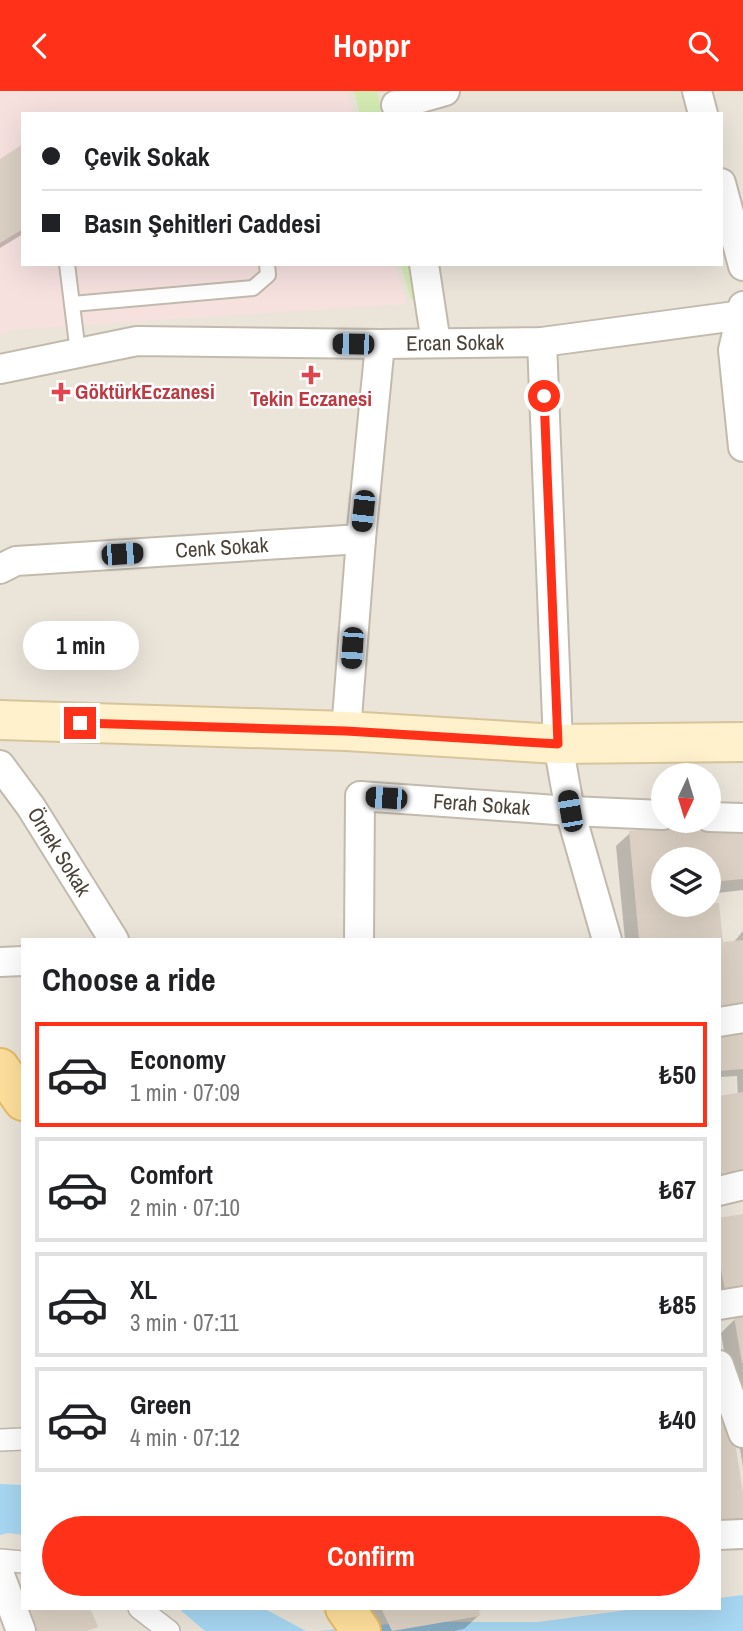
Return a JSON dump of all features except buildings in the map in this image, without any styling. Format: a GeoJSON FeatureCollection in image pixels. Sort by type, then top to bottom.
{"type":"FeatureCollection","features":[{"type":"Feature","properties":{"kind":"main road"},"geometry":{"type":"LineString","coordinates":[[0,720],[346,731],[558,744],[743,742]]}},
{"type":"Feature","properties":{"kind":"main road"},"geometry":{"type":"LineString","coordinates":[[0,1068],[21,1098]]}},
{"type":"Feature","properties":{"kind":"street"},"geometry":{"type":"LineString","coordinates":[[396,103],[444,91]]}},
{"type":"Feature","properties":{"kind":"street"},"geometry":{"type":"LineString","coordinates":[[697,91],[702,112]]}},
{"type":"Feature","properties":{"kind":"street"},"geometry":{"type":"LineString","coordinates":[[723,191],[743,266]]}},
{"type":"Feature","properties":{"kind":"street"},"geometry":{"type":"LineString","coordinates":[[424,266],[436,342]]}},
{"type":"Feature","properties":{"kind":"street"},"geometry":{"type":"LineString","coordinates":[[742,312],[733,350],[743,447]]}},
{"type":"Feature","properties":{"kind":"street","name":"Ercan Sokak"},"geometry":{"type":"LineString","coordinates":[[0,369],[137,341],[380,344],[542,342],[742,312]]}},
{"type":"Feature","properties":{"kind":"street"},"geometry":{"type":"LineString","coordinates":[[542,342],[558,744],[570,811],[606,938]]}},
{"type":"Feature","properties":{"kind":"street"},"geometry":{"type":"LineString","coordinates":[[346,731],[360,538],[380,344]]}},
{"type":"Feature","properties":{"kind":"street","name":"Cenk Sokak"},"geometry":{"type":"LineString","coordinates":[[0,569],[16,561],[360,538]]}},
{"type":"Feature","properties":{"kind":"street","name":"Örnek Sokak"},"geometry":{"type":"LineString","coordinates":[[0,765],[31,807],[113,938]]}},
{"type":"Feature","properties":{"kind":"street","name":"Ferah Sokak"},"geometry":{"type":"LineString","coordinates":[[359,938],[360,796],[651,814]]}},
{"type":"Feature","properties":{"kind":"street"},"geometry":{"type":"LineString","coordinates":[[721,817],[743,818]]}},
{"type":"Feature","properties":{"kind":"street"},"geometry":{"type":"LineString","coordinates":[[0,962],[21,961]]}},
{"type":"Feature","properties":{"kind":"street"},"geometry":{"type":"LineString","coordinates":[[721,1022],[743,1018]]}},
{"type":"Feature","properties":{"kind":"street"},"geometry":{"type":"LineString","coordinates":[[721,1190],[743,1185]]}},
{"type":"Feature","properties":{"kind":"street"},"geometry":{"type":"LineString","coordinates":[[721,1305],[743,1301]]}},
{"type":"Feature","properties":{"kind":"street"},"geometry":{"type":"LineString","coordinates":[[721,1371],[743,1433]]}},
{"type":"Feature","properties":{"kind":"street"},"geometry":{"type":"LineString","coordinates":[[0,1440],[21,1439]]}},
{"type":"Feature","properties":{"kind":"street"},"geometry":{"type":"LineString","coordinates":[[721,1535],[743,1534]]}},
{"type":"Feature","properties":{"kind":"street"},"geometry":{"type":"LineString","coordinates":[[0,1560],[21,1562]]}},
{"type":"Feature","properties":{"kind":"street"},"geometry":{"type":"LineString","coordinates":[[0,1576],[21,1631]]}},
{"type":"Feature","properties":{"kind":"street"},"geometry":{"type":"LineString","coordinates":[[142,1610],[169,1631]]}},
{"type":"Feature","properties":{"kind":"lane"},"geometry":{"type":"LineString","coordinates":[[67,266],[78,353]]}},
{"type":"Feature","properties":{"kind":"lane"},"geometry":{"type":"LineString","coordinates":[[72,304],[253,288],[268,275],[267,266]]}},
{"type":"Feature","properties":{"kind":"shaded area"},"geometry":{"type":"Polygon","coordinates":[[[0,91],[743,91],[743,1631],[0,1631],[0,91]]]}},
{"type":"Feature","properties":{"kind":"shaded area"},"geometry":{"type":"Polygon","coordinates":[[[0,91],[347,91],[352,112],[21,112],[21,266],[396,266],[406,304],[11,330],[0,336],[0,91]]]}},
{"type":"Feature","properties":{"kind":"green space"},"geometry":{"type":"Polygon","coordinates":[[[354,91],[377,91],[382,112],[359,112],[354,91]]]}},
{"type":"Feature","properties":{"kind":"green space"},"geometry":{"type":"Polygon","coordinates":[[[402,266],[413,266],[420,297],[411,299],[402,266]]]}},
{"type":"Feature","properties":{"kind":"water"},"geometry":{"type":"Polygon","coordinates":[[[0,1484],[21,1485],[21,1535],[0,1535],[0,1484]]]}},
{"type":"Feature","properties":{"kind":"water"},"geometry":{"type":"Polygon","coordinates":[[[743,1595],[743,1631],[319,1631],[410,1622],[538,1622],[627,1610],[721,1610],[721,1598],[743,1595]]]}},
{"type":"Feature","properties":{"kind":"water"},"geometry":{"type":"Polygon","coordinates":[[[180,1610],[267,1610],[306,1631],[205,1631],[180,1610]]]}},
{"type":"Feature","properties":{"kind":"place","name":"Tekin Eczanesi"},"geometry":{"type":"Point","coordinates":[311,375]}},
{"type":"Feature","properties":{"kind":"place","name":"GöktürkEczanesi"},"geometry":{"type":"Point","coordinates":[61,392]}},
{"type":"Feature","properties":{"kind":"route"},"geometry":{"type":"LineString","coordinates":[[80,723],[346,731],[558,744],[544,396]]}}]}
